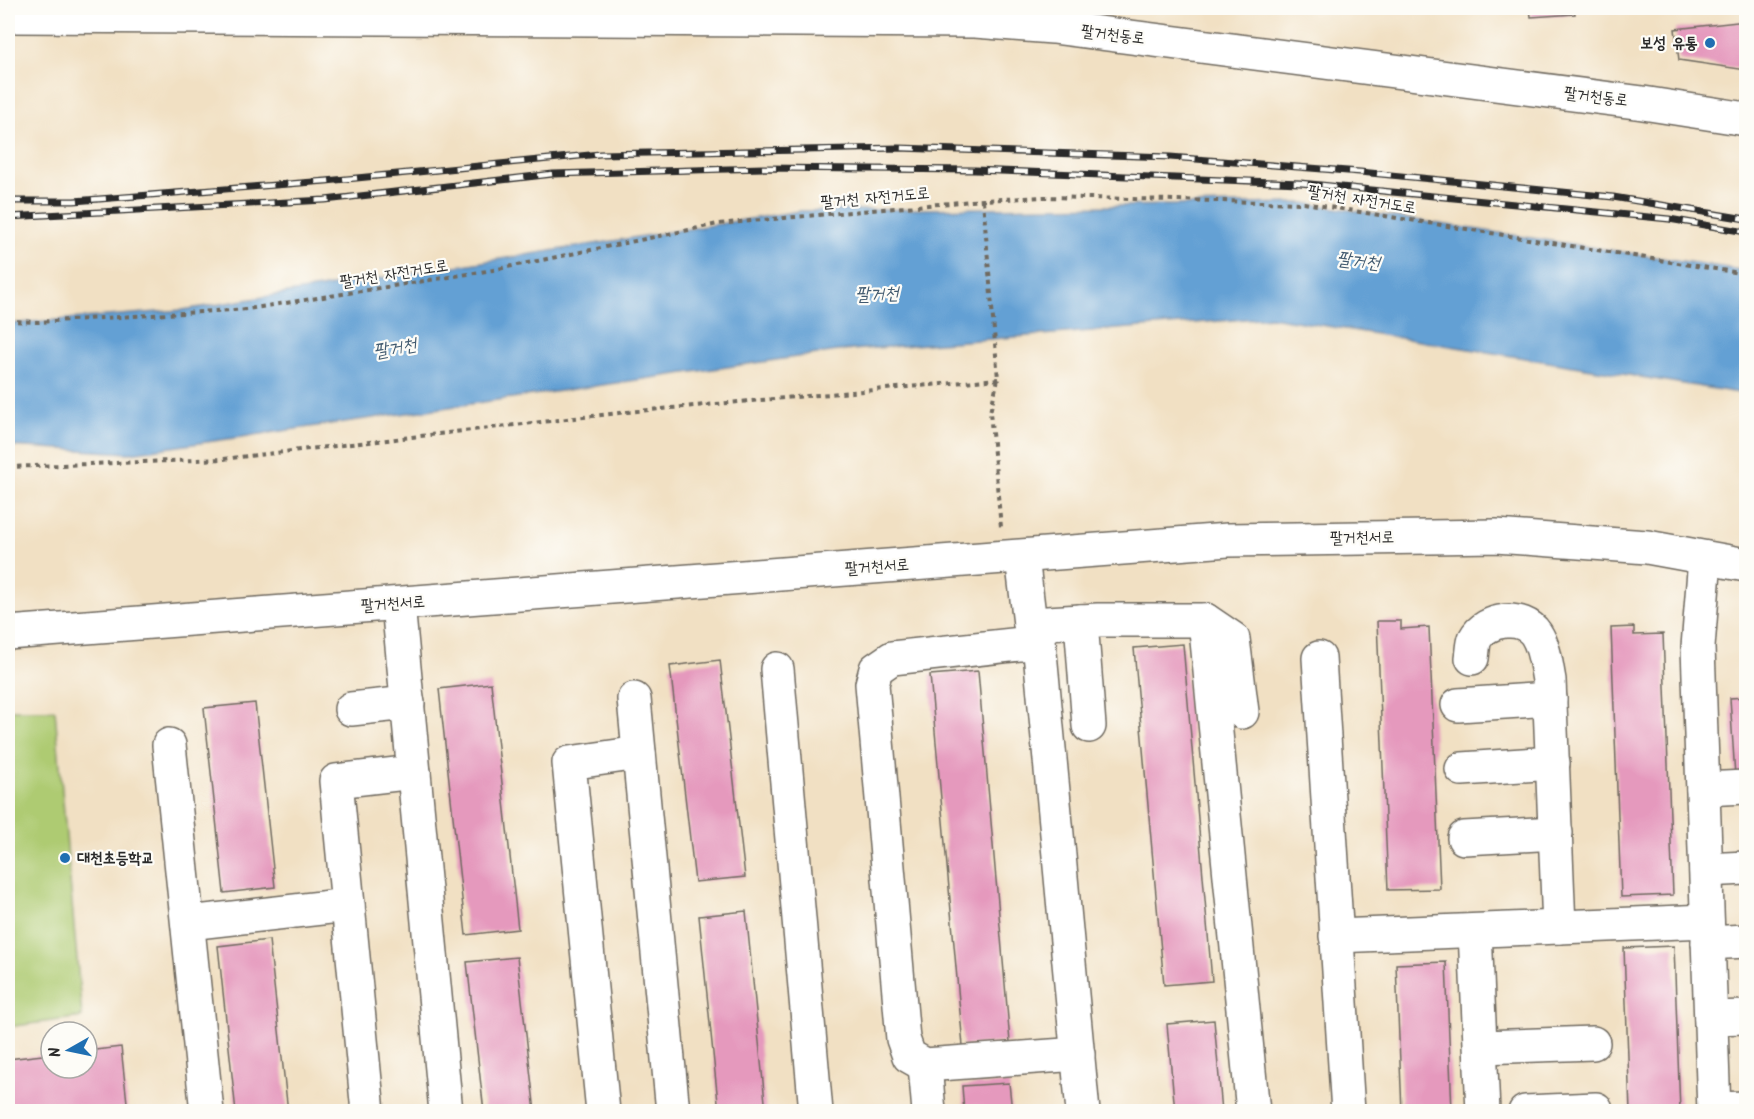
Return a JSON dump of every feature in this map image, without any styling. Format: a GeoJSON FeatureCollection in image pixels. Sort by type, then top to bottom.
{"type":"FeatureCollection","features":[{"type":"Feature","properties":{"kind":"main road","name":"팔거천동로"},"geometry":{"type":"LineString","coordinates":[[8,16],[308,13],[842,15],[975,21],[1053,17],[1746,119]]}},
{"type":"Feature","properties":{"kind":"main road","name":"팔거천서로"},"geometry":{"type":"LineString","coordinates":[[8,633],[1228,540],[1496,536],[1647,547],[1746,565]]}},
{"type":"Feature","properties":{"kind":"main road"},"geometry":{"type":"LineString","coordinates":[[1013,557],[1035,633],[1083,1112]]}},
{"type":"Feature","properties":{"kind":"main road"},"geometry":{"type":"LineString","coordinates":[[1705,558],[1698,647],[1714,1110],[1746,1108]]}},
{"type":"Feature","properties":{"kind":"main road"},"geometry":{"type":"LineString","coordinates":[[398,604],[446,1112]]}},
{"type":"Feature","properties":{"kind":"main road"},"geometry":{"type":"LineString","coordinates":[[1078,1054],[925,1065],[909,1056],[903,1039],[872,684],[876,669],[892,658],[1035,633],[1081,621],[1205,620],[1233,639],[1242,712]]}},
{"type":"Feature","properties":{"kind":"main road"},"geometry":{"type":"LineString","coordinates":[[1205,620],[1253,1112]]}},
{"type":"Feature","properties":{"kind":"main road"},"geometry":{"type":"LineString","coordinates":[[1081,621],[1089,726]]}},
{"type":"Feature","properties":{"kind":"main road"},"geometry":{"type":"LineString","coordinates":[[1472,658],[1475,640],[1483,629],[1496,622],[1513,622],[1527,626],[1535,633],[1544,652],[1550,680],[1559,927]]}},
{"type":"Feature","properties":{"kind":"main road"},"geometry":{"type":"LineString","coordinates":[[1319,658],[1348,1112]]}},
{"type":"Feature","properties":{"kind":"main road"},"geometry":{"type":"LineString","coordinates":[[777,669],[816,1112]]}},
{"type":"Feature","properties":{"kind":"main road"},"geometry":{"type":"LineString","coordinates":[[634,699],[673,1112]]}},
{"type":"Feature","properties":{"kind":"main road"},"geometry":{"type":"LineString","coordinates":[[1458,705],[1550,699]]}},
{"type":"Feature","properties":{"kind":"main road"},"geometry":{"type":"LineString","coordinates":[[351,709],[408,703]]}},
{"type":"Feature","properties":{"kind":"main road"},"geometry":{"type":"LineString","coordinates":[[169,745],[207,1112]]}},
{"type":"Feature","properties":{"kind":"main road"},"geometry":{"type":"LineString","coordinates":[[603,1112],[569,763],[639,753]]}},
{"type":"Feature","properties":{"kind":"main road"},"geometry":{"type":"LineString","coordinates":[[1462,769],[1552,763]]}},
{"type":"Feature","properties":{"kind":"main road"},"geometry":{"type":"LineString","coordinates":[[368,1112],[336,781],[414,772]]}},
{"type":"Feature","properties":{"kind":"main road"},"geometry":{"type":"LineString","coordinates":[[1703,789],[1746,787]]}},
{"type":"Feature","properties":{"kind":"main road"},"geometry":{"type":"LineString","coordinates":[[1464,838],[1556,833]]}},
{"type":"Feature","properties":{"kind":"main road"},"geometry":{"type":"LineString","coordinates":[[1706,870],[1746,868]]}},
{"type":"Feature","properties":{"kind":"main road"},"geometry":{"type":"LineString","coordinates":[[188,923],[348,905]]}},
{"type":"Feature","properties":{"kind":"main road"},"geometry":{"type":"LineString","coordinates":[[1336,936],[1559,927],[1708,932],[1746,941]]}},
{"type":"Feature","properties":{"kind":"main road"},"geometry":{"type":"LineString","coordinates":[[1475,931],[1483,1112]]}},
{"type":"Feature","properties":{"kind":"main road"},"geometry":{"type":"LineString","coordinates":[[1711,1018],[1746,1017]]}},
{"type":"Feature","properties":{"kind":"main road"},"geometry":{"type":"LineString","coordinates":[[1481,1047],[1593,1043]]}},
{"type":"Feature","properties":{"kind":"main road"},"geometry":{"type":"LineString","coordinates":[[925,1065],[929,1112]]}},
{"type":"Feature","properties":{"kind":"main road"},"geometry":{"type":"LineString","coordinates":[[1525,1112],[1596,1109]]}},
{"type":"Feature","properties":{"kind":"path","name":"팔거천 자전거도로"},"geometry":{"type":"LineString","coordinates":[[8,321],[38,322],[248,309],[493,270],[718,224],[983,200],[1045,197],[1304,202],[1746,274]]}},
{"type":"Feature","properties":{"kind":"path"},"geometry":{"type":"LineString","coordinates":[[983,200],[998,379],[990,412],[1013,557]]}},
{"type":"Feature","properties":{"kind":"path"},"geometry":{"type":"LineString","coordinates":[[8,467],[223,459],[627,412],[998,379]]}},
{"type":"Feature","properties":{"kind":"green space"},"geometry":{"type":"Polygon","coordinates":[[[8,710],[55,710],[82,1017],[39,1020],[39,1023],[8,1027],[8,710]]]}},
{"type":"Feature","properties":{"kind":"water","name":"팔거천"},"geometry":{"type":"Polygon","coordinates":[[[1304,203],[1746,271],[1746,394],[1271,317],[838,351],[130,453],[8,446],[8,324],[183,310],[800,211],[1304,203]]]}},
{"type":"Feature","properties":{"kind":"building"},"geometry":{"type":"Polygon","coordinates":[[[1530,8],[1574,8],[1575,14],[1531,17],[1530,8]]]}},
{"type":"Feature","properties":{"kind":"building"},"geometry":{"type":"Polygon","coordinates":[[[1746,21],[1746,70],[1679,60],[1675,29],[1746,21]]]}},
{"type":"Feature","properties":{"kind":"building"},"geometry":{"type":"Polygon","coordinates":[[[1377,621],[1401,621],[1401,629],[1429,627],[1440,889],[1388,890],[1377,621]]]}},
{"type":"Feature","properties":{"kind":"building"},"geometry":{"type":"Polygon","coordinates":[[[1634,627],[1634,635],[1663,634],[1673,895],[1621,897],[1611,628],[1634,627]]]}},
{"type":"Feature","properties":{"kind":"building"},"geometry":{"type":"Polygon","coordinates":[[[1183,644],[1212,981],[1164,985],[1134,648],[1183,644]]]}},
{"type":"Feature","properties":{"kind":"building"},"geometry":{"type":"Polygon","coordinates":[[[720,660],[745,877],[695,882],[670,666],[720,660]]]}},
{"type":"Feature","properties":{"kind":"building"},"geometry":{"type":"Polygon","coordinates":[[[978,671],[1010,1042],[963,1046],[930,675],[978,671]]]}},
{"type":"Feature","properties":{"kind":"building"},"geometry":{"type":"Polygon","coordinates":[[[491,683],[518,929],[466,935],[439,689],[491,683]]]}},
{"type":"Feature","properties":{"kind":"building"},"geometry":{"type":"Polygon","coordinates":[[[1746,697],[1746,775],[1735,776],[1730,698],[1746,697]]]}},
{"type":"Feature","properties":{"kind":"building"},"geometry":{"type":"Polygon","coordinates":[[[255,703],[275,887],[224,893],[204,708],[255,703]]]}},
{"type":"Feature","properties":{"kind":"building"},"geometry":{"type":"Polygon","coordinates":[[[746,911],[766,1112],[719,1112],[699,916],[746,911]]]}},
{"type":"Feature","properties":{"kind":"building"},"geometry":{"type":"Polygon","coordinates":[[[269,940],[288,1112],[236,1112],[218,946],[269,940]]]}},
{"type":"Feature","properties":{"kind":"building"},"geometry":{"type":"Polygon","coordinates":[[[1674,946],[1680,1112],[1630,1112],[1624,948],[1674,946]]]}},
{"type":"Feature","properties":{"kind":"building"},"geometry":{"type":"Polygon","coordinates":[[[517,957],[535,1112],[484,1112],[467,962],[517,957]]]}},
{"type":"Feature","properties":{"kind":"building"},"geometry":{"type":"Polygon","coordinates":[[[1446,962],[1452,1112],[1402,1112],[1396,964],[1446,962]]]}},
{"type":"Feature","properties":{"kind":"building"},"geometry":{"type":"Polygon","coordinates":[[[1214,1020],[1222,1112],[1175,1112],[1167,1024],[1214,1020]]]}},
{"type":"Feature","properties":{"kind":"building"},"geometry":{"type":"Polygon","coordinates":[[[121,1047],[128,1112],[8,1112],[8,1059],[39,1055],[39,1080],[99,1080],[99,1050],[121,1047]]]}},
{"type":"Feature","properties":{"kind":"building"},"geometry":{"type":"Polygon","coordinates":[[[1009,1083],[1012,1112],[964,1112],[962,1086],[1009,1083]]]}},
{"type":"Feature","properties":{"kind":"railway"},"geometry":{"type":"LineString","coordinates":[[8,201],[74,201],[326,181],[600,154],[899,148],[1170,157],[1360,172],[1613,197],[1746,219]]}},
{"type":"Feature","properties":{"kind":"railway"},"geometry":{"type":"LineString","coordinates":[[8,217],[325,200],[553,174],[763,168],[975,170],[1300,183],[1669,219],[1746,232]]}},
{"type":"Feature","properties":{"kind":"place","name":"보성 유통"},"geometry":{"type":"Point","coordinates":[1710,43]}},
{"type":"Feature","properties":{"kind":"place","name":"대천초등학교"},"geometry":{"type":"Point","coordinates":[65,858]}}]}
